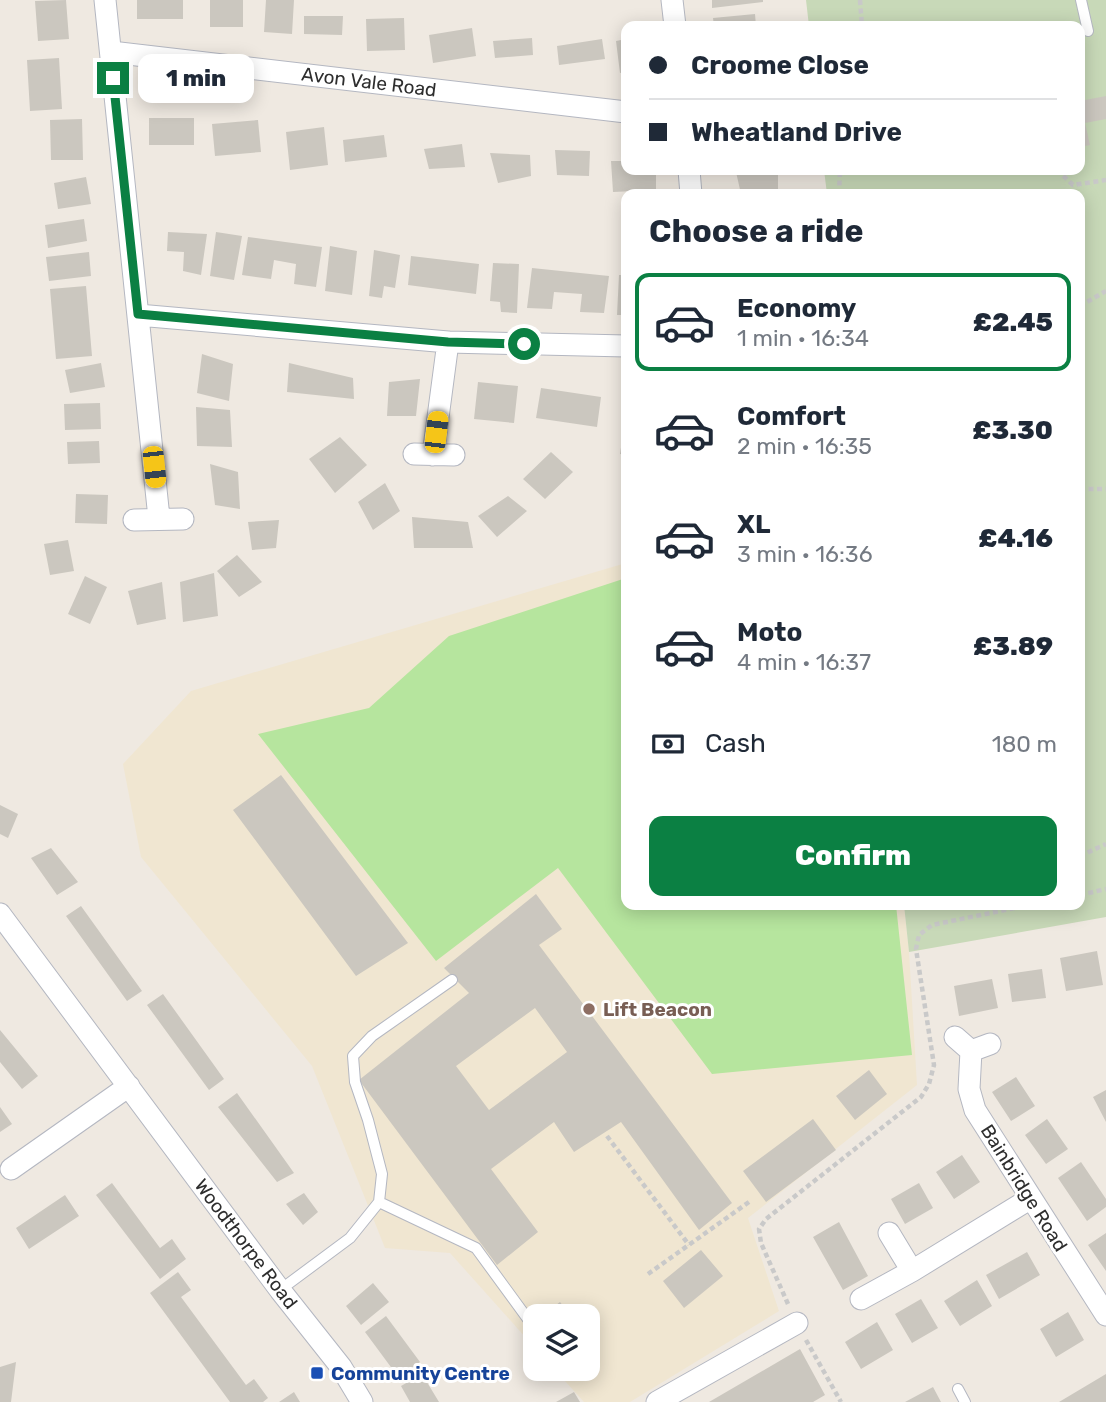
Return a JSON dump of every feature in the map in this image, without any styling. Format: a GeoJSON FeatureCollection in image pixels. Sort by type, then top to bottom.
{"type":"FeatureCollection","features":[{"type":"Feature","properties":{"kind":"street"},"geometry":{"type":"LineString","coordinates":[[105,0],[159,518]]}},
{"type":"Feature","properties":{"kind":"street"},"geometry":{"type":"LineString","coordinates":[[672,0],[674,21]]}},
{"type":"Feature","properties":{"kind":"street","name":"Avon Vale Road"},"geometry":{"type":"LineString","coordinates":[[111,52],[621,111]]}},
{"type":"Feature","properties":{"kind":"street"},"geometry":{"type":"LineString","coordinates":[[138,314],[448,342],[621,346]]}},
{"type":"Feature","properties":{"kind":"street"},"geometry":{"type":"LineString","coordinates":[[434,455],[448,342]]}},
{"type":"Feature","properties":{"kind":"street"},"geometry":{"type":"LineString","coordinates":[[134,520],[183,519]]}},
{"type":"Feature","properties":{"kind":"street","name":"Woodthorpe Road"},"geometry":{"type":"LineString","coordinates":[[0,914],[279,1290],[341,1367],[362,1402]]}},
{"type":"Feature","properties":{"kind":"street","name":"Bainbridge Road"},"geometry":{"type":"LineString","coordinates":[[972,1044],[969,1089],[975,1110],[1103,1304]]}},
{"type":"Feature","properties":{"kind":"street"},"geometry":{"type":"LineString","coordinates":[[11,1169],[129,1086]]}},
{"type":"Feature","properties":{"kind":"street"},"geometry":{"type":"LineString","coordinates":[[861,1299],[1031,1198]]}},
{"type":"Feature","properties":{"kind":"street"},"geometry":{"type":"LineString","coordinates":[[889,1233],[912,1271]]}},
{"type":"Feature","properties":{"kind":"street"},"geometry":{"type":"LineString","coordinates":[[668,1399],[797,1323]]}},
{"type":"Feature","properties":{"kind":"lane"},"geometry":{"type":"LineString","coordinates":[[1081,0],[1088,31]]}},
{"type":"Feature","properties":{"kind":"lane"},"geometry":{"type":"LineString","coordinates":[[279,1290],[350,1238],[379,1202],[382,1174],[355,1082],[353,1056],[372,1036],[452,980]]}},
{"type":"Feature","properties":{"kind":"lane"},"geometry":{"type":"LineString","coordinates":[[379,1202],[476,1248],[523,1312]]}},
{"type":"Feature","properties":{"kind":"lane"},"geometry":{"type":"LineString","coordinates":[[958,1389],[965,1402]]}},
{"type":"Feature","properties":{"kind":"path"},"geometry":{"type":"LineString","coordinates":[[860,0],[862,21]]}},
{"type":"Feature","properties":{"kind":"path"},"geometry":{"type":"LineString","coordinates":[[1062,175],[1073,185],[1106,180]]}},
{"type":"Feature","properties":{"kind":"path"},"geometry":{"type":"LineString","coordinates":[[1085,303],[1106,291]]}},
{"type":"Feature","properties":{"kind":"path"},"geometry":{"type":"LineString","coordinates":[[1085,489],[1106,489]]}},
{"type":"Feature","properties":{"kind":"path"},"geometry":{"type":"LineString","coordinates":[[1085,854],[1106,844]]}},
{"type":"Feature","properties":{"kind":"path"},"geometry":{"type":"LineString","coordinates":[[1085,894],[1106,889]]}},
{"type":"Feature","properties":{"kind":"path"},"geometry":{"type":"LineString","coordinates":[[841,1402],[797,1323],[761,1243],[759,1229],[766,1219],[920,1097],[929,1084],[934,1065],[916,949],[919,935],[932,925],[1006,910]]}},
{"type":"Feature","properties":{"kind":"path"},"geometry":{"type":"LineString","coordinates":[[607,1136],[689,1245]]}},
{"type":"Feature","properties":{"kind":"path"},"geometry":{"type":"LineString","coordinates":[[648,1274],[749,1202]]}},
{"type":"Feature","properties":{"kind":"shaded area","name":"Lift Beacon"},"geometry":{"type":"Polygon","coordinates":[[[621,564],[621,910],[905,910],[917,1085],[748,1218],[779,1311],[630,1402],[584,1402],[565,1381],[600,1381],[600,1304],[523,1304],[523,1335],[450,1253],[385,1248],[312,1066],[141,857],[123,764],[191,691],[621,564]]]}},
{"type":"Feature","properties":{"kind":"green space"},"geometry":{"type":"Polygon","coordinates":[[[806,0],[1106,0],[1106,917],[909,952],[905,910],[1085,910],[1085,189],[826,189],[825,175],[1085,175],[1085,21],[808,21],[806,0]]]}},
{"type":"Feature","properties":{"kind":"green space"},"geometry":{"type":"Polygon","coordinates":[[[621,580],[621,910],[897,910],[912,1055],[712,1074],[558,868],[436,961],[258,734],[369,708],[449,636],[621,580]]]}},
{"type":"Feature","properties":{"kind":"building"},"geometry":{"type":"Polygon","coordinates":[[[66,0],[69,39],[38,41],[35,1],[66,0]]]}},
{"type":"Feature","properties":{"kind":"building"},"geometry":{"type":"Polygon","coordinates":[[[137,0],[183,0],[183,19],[137,19],[137,0]]]}},
{"type":"Feature","properties":{"kind":"building"},"geometry":{"type":"Polygon","coordinates":[[[210,0],[243,0],[243,27],[210,27],[210,0]]]}},
{"type":"Feature","properties":{"kind":"building"},"geometry":{"type":"Polygon","coordinates":[[[266,0],[294,0],[292,34],[264,32],[266,0]]]}},
{"type":"Feature","properties":{"kind":"building"},"geometry":{"type":"Polygon","coordinates":[[[712,0],[763,0],[763,2],[712,8],[712,0]]]}},
{"type":"Feature","properties":{"kind":"building"},"geometry":{"type":"Polygon","coordinates":[[[755,14],[756,21],[713,21],[713,18],[755,14]]]}},
{"type":"Feature","properties":{"kind":"building"},"geometry":{"type":"Polygon","coordinates":[[[304,16],[343,16],[342,35],[304,34],[304,16]]]}},
{"type":"Feature","properties":{"kind":"building"},"geometry":{"type":"Polygon","coordinates":[[[404,18],[405,50],[367,51],[366,19],[404,18]]]}},
{"type":"Feature","properties":{"kind":"building"},"geometry":{"type":"Polygon","coordinates":[[[472,28],[476,56],[433,63],[429,35],[472,28]]]}},
{"type":"Feature","properties":{"kind":"building"},"geometry":{"type":"Polygon","coordinates":[[[532,38],[533,55],[495,58],[493,41],[532,38]]]}},
{"type":"Feature","properties":{"kind":"building"},"geometry":{"type":"Polygon","coordinates":[[[602,39],[605,59],[559,65],[557,46],[602,39]]]}},
{"type":"Feature","properties":{"kind":"building"},"geometry":{"type":"Polygon","coordinates":[[[621,40],[620,73],[616,41],[621,40]]]}},
{"type":"Feature","properties":{"kind":"building"},"geometry":{"type":"Polygon","coordinates":[[[59,58],[62,109],[30,111],[27,60],[59,58]]]}},
{"type":"Feature","properties":{"kind":"building"},"geometry":{"type":"Polygon","coordinates":[[[1106,96],[1106,119],[1085,123],[1085,100],[1106,96]]]}},
{"type":"Feature","properties":{"kind":"building"},"geometry":{"type":"Polygon","coordinates":[[[149,118],[194,118],[194,145],[149,145],[149,118]]]}},
{"type":"Feature","properties":{"kind":"building"},"geometry":{"type":"Polygon","coordinates":[[[82,119],[83,160],[51,160],[50,120],[82,119]]]}},
{"type":"Feature","properties":{"kind":"building"},"geometry":{"type":"Polygon","coordinates":[[[258,120],[261,152],[215,156],[212,124],[258,120]]]}},
{"type":"Feature","properties":{"kind":"building"},"geometry":{"type":"Polygon","coordinates":[[[1085,123],[1090,145],[1085,146],[1085,123]]]}},
{"type":"Feature","properties":{"kind":"building"},"geometry":{"type":"Polygon","coordinates":[[[324,127],[328,165],[290,170],[286,132],[324,127]]]}},
{"type":"Feature","properties":{"kind":"building"},"geometry":{"type":"Polygon","coordinates":[[[384,135],[387,157],[345,162],[343,140],[384,135]]]}},
{"type":"Feature","properties":{"kind":"building"},"geometry":{"type":"Polygon","coordinates":[[[462,144],[465,167],[429,169],[424,149],[462,144]]]}},
{"type":"Feature","properties":{"kind":"building"},"geometry":{"type":"Polygon","coordinates":[[[555,150],[590,151],[589,176],[557,175],[555,150]]]}},
{"type":"Feature","properties":{"kind":"building"},"geometry":{"type":"Polygon","coordinates":[[[490,153],[530,155],[531,176],[498,183],[490,153]]]}},
{"type":"Feature","properties":{"kind":"building"},"geometry":{"type":"Polygon","coordinates":[[[611,161],[621,161],[621,175],[656,175],[656,189],[621,189],[621,192],[613,192],[611,161]]]}},
{"type":"Feature","properties":{"kind":"building"},"geometry":{"type":"Polygon","coordinates":[[[737,175],[778,175],[778,189],[740,189],[737,175]]]}},
{"type":"Feature","properties":{"kind":"building"},"geometry":{"type":"Polygon","coordinates":[[[86,177],[91,204],[58,209],[54,183],[86,177]]]}},
{"type":"Feature","properties":{"kind":"building"},"geometry":{"type":"Polygon","coordinates":[[[84,219],[87,241],[48,248],[45,225],[84,219]]]}},
{"type":"Feature","properties":{"kind":"building"},"geometry":{"type":"Polygon","coordinates":[[[168,232],[207,234],[201,275],[183,271],[184,252],[167,251],[168,232]]]}},
{"type":"Feature","properties":{"kind":"building"},"geometry":{"type":"Polygon","coordinates":[[[216,232],[242,236],[234,280],[210,276],[216,232]]]}},
{"type":"Feature","properties":{"kind":"building"},"geometry":{"type":"Polygon","coordinates":[[[248,237],[322,247],[316,287],[294,284],[296,264],[274,260],[271,279],[242,275],[248,237]]]}},
{"type":"Feature","properties":{"kind":"building"},"geometry":{"type":"Polygon","coordinates":[[[330,246],[357,251],[352,295],[325,291],[330,246]]]}},
{"type":"Feature","properties":{"kind":"building"},"geometry":{"type":"Polygon","coordinates":[[[374,250],[400,255],[395,288],[384,286],[382,298],[369,296],[374,250]]]}},
{"type":"Feature","properties":{"kind":"building"},"geometry":{"type":"Polygon","coordinates":[[[89,252],[91,276],[49,281],[46,257],[89,252]]]}},
{"type":"Feature","properties":{"kind":"building"},"geometry":{"type":"Polygon","coordinates":[[[411,256],[479,264],[476,294],[408,285],[411,256]]]}},
{"type":"Feature","properties":{"kind":"building"},"geometry":{"type":"Polygon","coordinates":[[[493,263],[519,264],[517,313],[501,312],[500,302],[490,301],[493,263]]]}},
{"type":"Feature","properties":{"kind":"building"},"geometry":{"type":"Polygon","coordinates":[[[532,268],[609,276],[604,313],[580,312],[582,294],[554,292],[552,309],[527,308],[532,268]]]}},
{"type":"Feature","properties":{"kind":"building"},"geometry":{"type":"Polygon","coordinates":[[[619,275],[621,275],[621,315],[617,315],[619,275]]]}},
{"type":"Feature","properties":{"kind":"building"},"geometry":{"type":"Polygon","coordinates":[[[86,286],[92,356],[56,359],[50,289],[86,286]]]}},
{"type":"Feature","properties":{"kind":"building"},"geometry":{"type":"Polygon","coordinates":[[[202,354],[233,364],[229,401],[197,393],[202,354]]]}},
{"type":"Feature","properties":{"kind":"building"},"geometry":{"type":"Polygon","coordinates":[[[101,363],[105,387],[70,393],[65,370],[101,363]]]}},
{"type":"Feature","properties":{"kind":"building"},"geometry":{"type":"Polygon","coordinates":[[[289,363],[353,378],[354,399],[287,392],[289,363]]]}},
{"type":"Feature","properties":{"kind":"building"},"geometry":{"type":"Polygon","coordinates":[[[420,379],[416,416],[387,416],[389,382],[420,379]]]}},
{"type":"Feature","properties":{"kind":"building"},"geometry":{"type":"Polygon","coordinates":[[[478,382],[518,386],[514,423],[474,419],[478,382]]]}},
{"type":"Feature","properties":{"kind":"building"},"geometry":{"type":"Polygon","coordinates":[[[541,388],[601,397],[597,427],[536,418],[541,388]]]}},
{"type":"Feature","properties":{"kind":"building"},"geometry":{"type":"Polygon","coordinates":[[[100,403],[101,429],[65,430],[64,404],[100,403]]]}},
{"type":"Feature","properties":{"kind":"building"},"geometry":{"type":"Polygon","coordinates":[[[196,407],[230,410],[232,447],[197,446],[196,407]]]}},
{"type":"Feature","properties":{"kind":"building"},"geometry":{"type":"Polygon","coordinates":[[[340,437],[367,465],[335,493],[309,459],[340,437]]]}},
{"type":"Feature","properties":{"kind":"building"},"geometry":{"type":"Polygon","coordinates":[[[99,441],[100,463],[68,464],[67,442],[99,441]]]}},
{"type":"Feature","properties":{"kind":"building"},"geometry":{"type":"Polygon","coordinates":[[[551,452],[573,472],[545,499],[523,479],[551,452]]]}},
{"type":"Feature","properties":{"kind":"building"},"geometry":{"type":"Polygon","coordinates":[[[210,464],[238,472],[240,509],[215,505],[210,464]]]}},
{"type":"Feature","properties":{"kind":"building"},"geometry":{"type":"Polygon","coordinates":[[[385,483],[400,511],[373,530],[358,502],[385,483]]]}},
{"type":"Feature","properties":{"kind":"building"},"geometry":{"type":"Polygon","coordinates":[[[76,494],[108,495],[107,524],[75,523],[76,494]]]}},
{"type":"Feature","properties":{"kind":"building"},"geometry":{"type":"Polygon","coordinates":[[[508,496],[527,511],[497,537],[478,516],[508,496]]]}},
{"type":"Feature","properties":{"kind":"building"},"geometry":{"type":"Polygon","coordinates":[[[412,517],[468,522],[473,548],[414,548],[412,517]]]}},
{"type":"Feature","properties":{"kind":"building"},"geometry":{"type":"Polygon","coordinates":[[[279,520],[276,548],[252,550],[248,522],[279,520]]]}},
{"type":"Feature","properties":{"kind":"building"},"geometry":{"type":"Polygon","coordinates":[[[68,540],[74,571],[50,575],[44,544],[68,540]]]}},
{"type":"Feature","properties":{"kind":"building"},"geometry":{"type":"Polygon","coordinates":[[[237,555],[262,582],[239,597],[217,571],[237,555]]]}},
{"type":"Feature","properties":{"kind":"building"},"geometry":{"type":"Polygon","coordinates":[[[214,573],[218,616],[183,622],[180,582],[214,573]]]}},
{"type":"Feature","properties":{"kind":"building"},"geometry":{"type":"Polygon","coordinates":[[[85,576],[107,587],[90,624],[68,614],[85,576]]]}},
{"type":"Feature","properties":{"kind":"building"},"geometry":{"type":"Polygon","coordinates":[[[162,582],[166,619],[137,625],[128,591],[162,582]]]}},
{"type":"Feature","properties":{"kind":"building"},"geometry":{"type":"Polygon","coordinates":[[[281,775],[408,943],[356,976],[233,810],[281,775]]]}},
{"type":"Feature","properties":{"kind":"building"},"geometry":{"type":"Polygon","coordinates":[[[0,805],[18,814],[8,838],[0,834],[0,805]]]}},
{"type":"Feature","properties":{"kind":"building"},"geometry":{"type":"Polygon","coordinates":[[[51,848],[78,882],[57,895],[31,858],[51,848]]]}},
{"type":"Feature","properties":{"kind":"building"},"geometry":{"type":"Polygon","coordinates":[[[536,894],[562,929],[539,945],[732,1203],[699,1230],[621,1122],[574,1152],[554,1122],[491,1169],[538,1232],[497,1265],[359,1080],[469,993],[444,968],[536,894]],[[535,1008],[456,1066],[489,1110],[567,1052],[535,1008]]]}},
{"type":"Feature","properties":{"kind":"building"},"geometry":{"type":"Polygon","coordinates":[[[81,906],[142,991],[127,1001],[66,916],[81,906]]]}},
{"type":"Feature","properties":{"kind":"building"},"geometry":{"type":"Polygon","coordinates":[[[1097,951],[1103,985],[1066,991],[1060,958],[1097,951]]]}},
{"type":"Feature","properties":{"kind":"building"},"geometry":{"type":"Polygon","coordinates":[[[1042,969],[1046,998],[1012,1002],[1008,974],[1042,969]]]}},
{"type":"Feature","properties":{"kind":"building"},"geometry":{"type":"Polygon","coordinates":[[[992,979],[998,1008],[959,1016],[954,986],[992,979]]]}},
{"type":"Feature","properties":{"kind":"building"},"geometry":{"type":"Polygon","coordinates":[[[163,994],[224,1079],[209,1090],[147,1005],[163,994]]]}},
{"type":"Feature","properties":{"kind":"building"},"geometry":{"type":"Polygon","coordinates":[[[0,1030],[38,1076],[22,1089],[0,1062],[0,1030]]]}},
{"type":"Feature","properties":{"kind":"building"},"geometry":{"type":"Polygon","coordinates":[[[869,1070],[887,1094],[855,1120],[836,1096],[869,1070]]]}},
{"type":"Feature","properties":{"kind":"building"},"geometry":{"type":"Polygon","coordinates":[[[1016,1077],[1035,1106],[1011,1121],[992,1092],[1016,1077]]]}},
{"type":"Feature","properties":{"kind":"building"},"geometry":{"type":"Polygon","coordinates":[[[1106,1090],[1106,1122],[1093,1097],[1106,1090]]]}},
{"type":"Feature","properties":{"kind":"building"},"geometry":{"type":"Polygon","coordinates":[[[237,1093],[294,1173],[277,1182],[218,1107],[237,1093]]]}},
{"type":"Feature","properties":{"kind":"building"},"geometry":{"type":"Polygon","coordinates":[[[0,1107],[12,1124],[0,1132],[0,1107]]]}},
{"type":"Feature","properties":{"kind":"building"},"geometry":{"type":"Polygon","coordinates":[[[813,1119],[836,1150],[766,1202],[743,1171],[813,1119]]]}},
{"type":"Feature","properties":{"kind":"building"},"geometry":{"type":"Polygon","coordinates":[[[1047,1119],[1068,1149],[1046,1164],[1025,1135],[1047,1119]]]}},
{"type":"Feature","properties":{"kind":"building"},"geometry":{"type":"Polygon","coordinates":[[[962,1155],[980,1182],[954,1199],[936,1172],[962,1155]]]}},
{"type":"Feature","properties":{"kind":"building"},"geometry":{"type":"Polygon","coordinates":[[[1081,1162],[1106,1199],[1106,1207],[1087,1221],[1058,1178],[1081,1162]]]}},
{"type":"Feature","properties":{"kind":"building"},"geometry":{"type":"Polygon","coordinates":[[[112,1183],[160,1248],[172,1239],[186,1259],[160,1279],[96,1195],[112,1183]]]}},
{"type":"Feature","properties":{"kind":"building"},"geometry":{"type":"Polygon","coordinates":[[[919,1183],[933,1208],[905,1224],[891,1199],[919,1183]]]}},
{"type":"Feature","properties":{"kind":"building"},"geometry":{"type":"Polygon","coordinates":[[[304,1193],[318,1212],[303,1225],[286,1204],[304,1193]]]}},
{"type":"Feature","properties":{"kind":"building"},"geometry":{"type":"Polygon","coordinates":[[[65,1195],[79,1216],[29,1249],[16,1228],[65,1195]]]}},
{"type":"Feature","properties":{"kind":"building"},"geometry":{"type":"Polygon","coordinates":[[[839,1222],[868,1276],[843,1290],[813,1237],[839,1222]]]}},
{"type":"Feature","properties":{"kind":"building"},"geometry":{"type":"Polygon","coordinates":[[[1106,1233],[1106,1271],[1088,1245],[1106,1233]]]}},
{"type":"Feature","properties":{"kind":"building"},"geometry":{"type":"Polygon","coordinates":[[[701,1250],[723,1276],[684,1308],[663,1281],[701,1250]]]}},
{"type":"Feature","properties":{"kind":"building"},"geometry":{"type":"Polygon","coordinates":[[[1027,1252],[1040,1275],[999,1299],[986,1275],[1027,1252]]]}},
{"type":"Feature","properties":{"kind":"building"},"geometry":{"type":"Polygon","coordinates":[[[178,1272],[191,1290],[181,1297],[246,1385],[254,1379],[268,1398],[263,1402],[230,1402],[150,1293],[178,1272]]]}},
{"type":"Feature","properties":{"kind":"building"},"geometry":{"type":"Polygon","coordinates":[[[977,1280],[992,1306],[960,1326],[944,1301],[977,1280]]]}},
{"type":"Feature","properties":{"kind":"building"},"geometry":{"type":"Polygon","coordinates":[[[373,1283],[389,1302],[361,1325],[346,1306],[373,1283]]]}},
{"type":"Feature","properties":{"kind":"building"},"geometry":{"type":"Polygon","coordinates":[[[921,1299],[938,1328],[912,1343],[895,1314],[921,1299]]]}},
{"type":"Feature","properties":{"kind":"building"},"geometry":{"type":"Polygon","coordinates":[[[1068,1312],[1084,1340],[1056,1357],[1040,1329],[1068,1312]]]}},
{"type":"Feature","properties":{"kind":"building"},"geometry":{"type":"Polygon","coordinates":[[[386,1316],[420,1362],[399,1378],[365,1332],[386,1316]]]}},
{"type":"Feature","properties":{"kind":"building"},"geometry":{"type":"Polygon","coordinates":[[[877,1322],[893,1350],[861,1369],[845,1342],[877,1322]]]}},
{"type":"Feature","properties":{"kind":"building"},"geometry":{"type":"Polygon","coordinates":[[[800,1349],[825,1395],[813,1402],[709,1402],[800,1349]]]}},
{"type":"Feature","properties":{"kind":"building"},"geometry":{"type":"Polygon","coordinates":[[[16,1362],[11,1402],[0,1402],[0,1367],[16,1362]]]}},
{"type":"Feature","properties":{"kind":"building"},"geometry":{"type":"Polygon","coordinates":[[[422,1374],[439,1402],[410,1402],[401,1386],[422,1374]]]}},
{"type":"Feature","properties":{"kind":"building"},"geometry":{"type":"Polygon","coordinates":[[[1106,1374],[1106,1402],[1059,1402],[1106,1374]]]}},
{"type":"Feature","properties":{"kind":"building"},"geometry":{"type":"Polygon","coordinates":[[[933,1387],[941,1402],[905,1402],[933,1387]]]}},
{"type":"Feature","properties":{"kind":"building"},"geometry":{"type":"Polygon","coordinates":[[[294,1392],[300,1402],[279,1402],[294,1392]]]}},
{"type":"Feature","properties":{"kind":"building"},"geometry":{"type":"Polygon","coordinates":[[[574,1392],[580,1402],[556,1402],[574,1392]]]}},
{"type":"Feature","properties":{"kind":"place","name":"Lift Beacon"},"geometry":{"type":"Point","coordinates":[589,1009]}},
{"type":"Feature","properties":{"kind":"place","name":"Community Centre"},"geometry":{"type":"Point","coordinates":[317,1373]}},
{"type":"Feature","properties":{"kind":"route"},"geometry":{"type":"LineString","coordinates":[[113,78],[138,314],[448,342],[524,344]]}}]}
